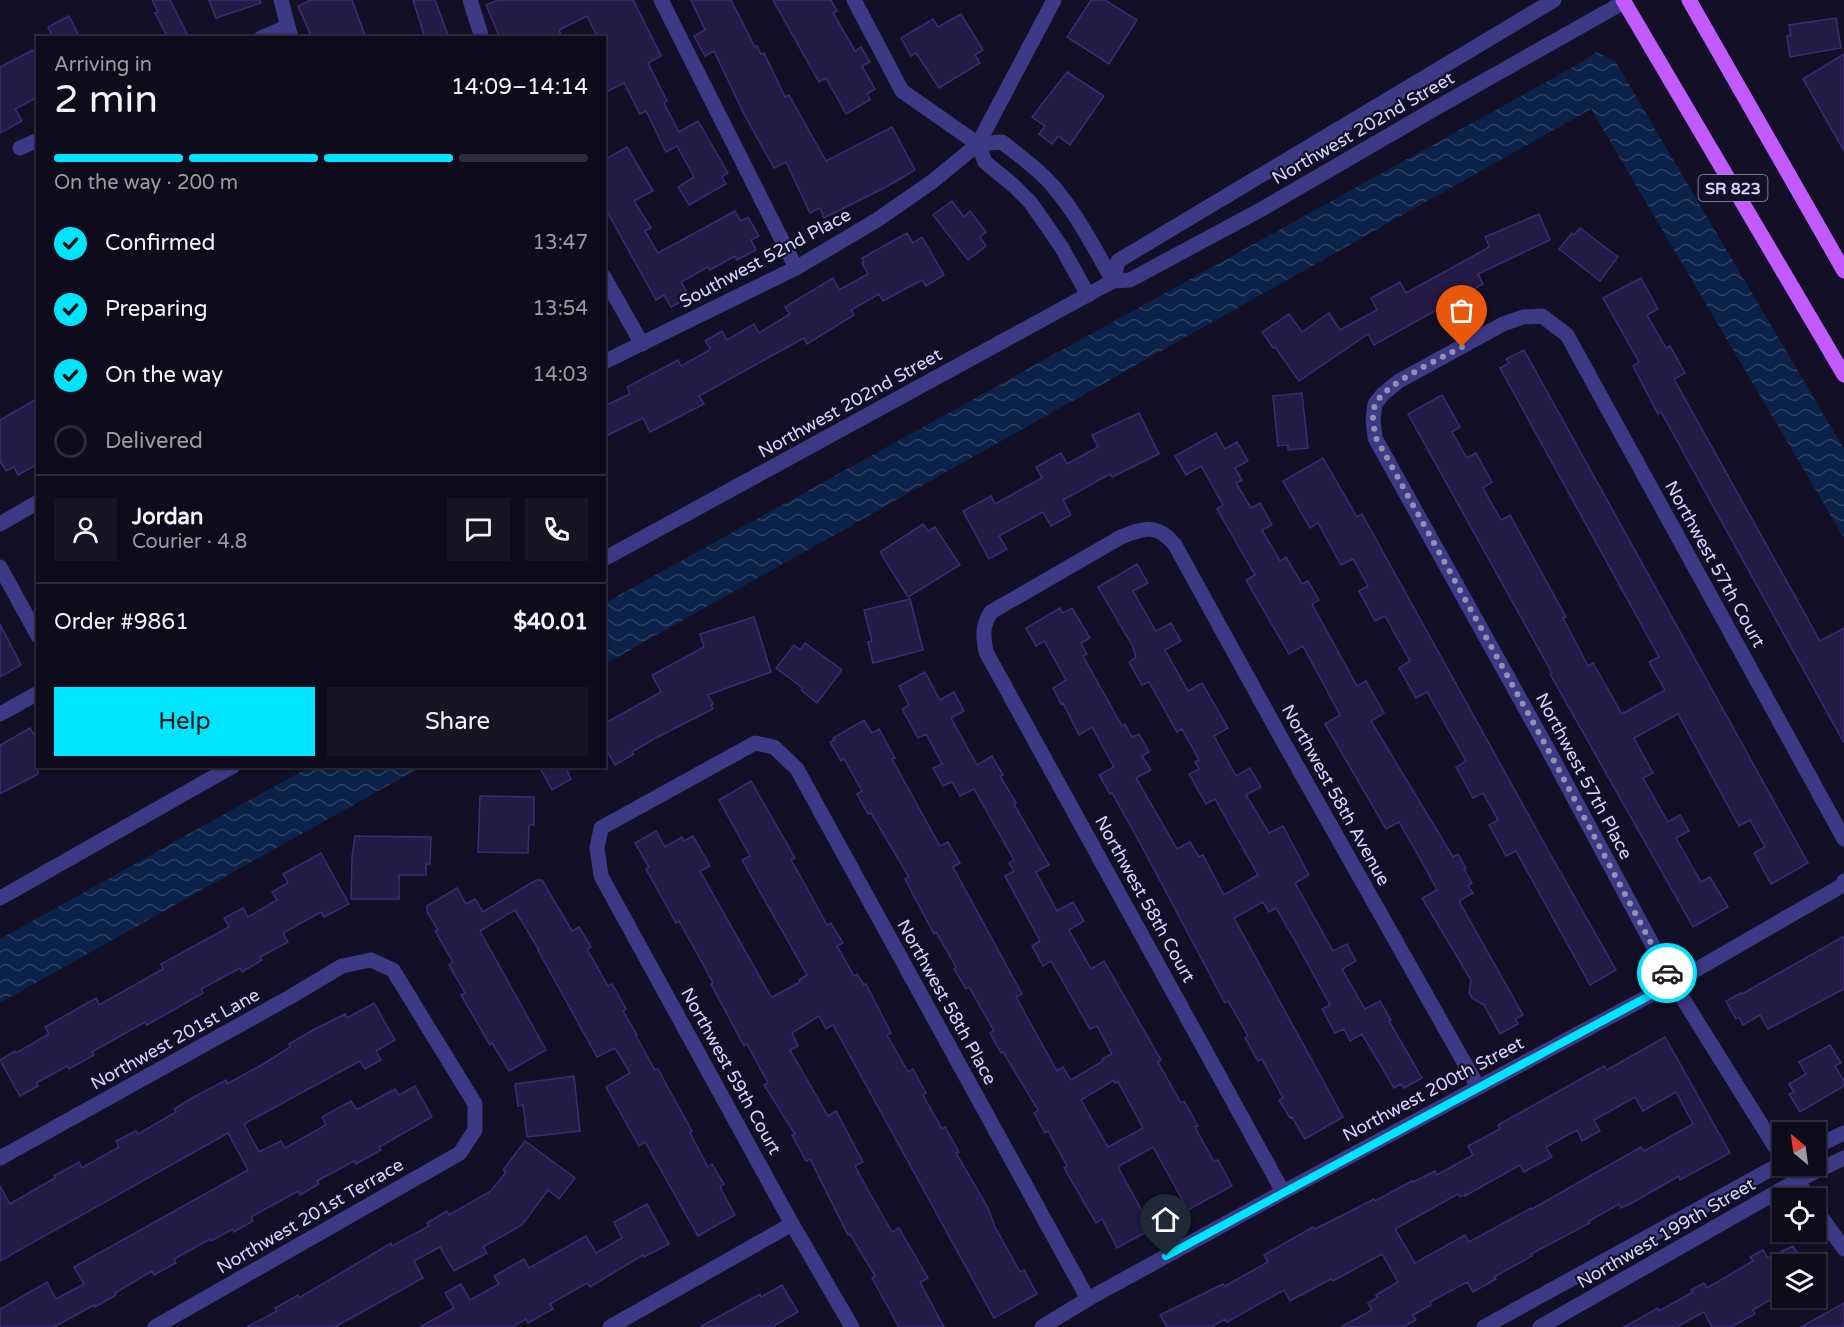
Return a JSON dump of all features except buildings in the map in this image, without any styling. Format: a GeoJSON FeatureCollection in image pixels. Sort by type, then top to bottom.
{"type":"FeatureCollection","features":[{"type":"Feature","properties":{"kind":"main road","name":"SR 823"},"geometry":{"type":"LineString","coordinates":[[1689,0],[1844,272]]}},
{"type":"Feature","properties":{"kind":"main road","name":"SR 823"},"geometry":{"type":"LineString","coordinates":[[1625,1],[1844,375]]}},
{"type":"Feature","properties":{"kind":"street"},"geometry":{"type":"LineString","coordinates":[[270,36],[289,32],[281,0]]}},
{"type":"Feature","properties":{"kind":"street"},"geometry":{"type":"LineString","coordinates":[[470,0],[481,36]]}},
{"type":"Feature","properties":{"kind":"street"},"geometry":{"type":"LineString","coordinates":[[661,0],[796,268]]}},
{"type":"Feature","properties":{"kind":"street"},"geometry":{"type":"LineString","coordinates":[[854,0],[902,91],[978,144],[985,162],[1031,203],[1088,295]]}},
{"type":"Feature","properties":{"kind":"street","name":"Southwest 52nd Place"},"geometry":{"type":"LineString","coordinates":[[606,361],[796,268],[876,220],[933,180],[978,144],[1054,0]]}},
{"type":"Feature","properties":{"kind":"street","name":"Northwest 202nd Street"},"geometry":{"type":"LineString","coordinates":[[1113,281],[1118,261],[1554,0]]}},
{"type":"Feature","properties":{"kind":"street","name":"Northwest 202nd Street"},"geometry":{"type":"LineString","coordinates":[[606,558],[1113,281],[1130,280],[1262,209],[1625,1]]}},
{"type":"Feature","properties":{"kind":"street"},"geometry":{"type":"LineString","coordinates":[[20,148],[36,141]]}},
{"type":"Feature","properties":{"kind":"street"},"geometry":{"type":"LineString","coordinates":[[978,144],[1002,142],[1057,190],[1113,281]]}},
{"type":"Feature","properties":{"kind":"street"},"geometry":{"type":"LineString","coordinates":[[1014,186],[1031,166]]}},
{"type":"Feature","properties":{"kind":"street"},"geometry":{"type":"LineString","coordinates":[[1043,220],[1067,205]]}},
{"type":"Feature","properties":{"kind":"street"},"geometry":{"type":"LineString","coordinates":[[606,281],[642,344]]}},
{"type":"Feature","properties":{"kind":"street","name":"Northwest 57th Court"},"geometry":{"type":"LineString","coordinates":[[1375,404],[1399,381],[1503,324],[1523,316],[1542,316],[1567,335],[1844,839]]}},
{"type":"Feature","properties":{"kind":"street","name":"Northwest 57th Place"},"geometry":{"type":"LineString","coordinates":[[1375,404],[1373,418],[1376,438],[1673,983],[1772,1142]]}},
{"type":"Feature","properties":{"kind":"street"},"geometry":{"type":"LineString","coordinates":[[0,524],[36,503]]}},
{"type":"Feature","properties":{"kind":"street","name":"Northwest 58th Avenue"},"geometry":{"type":"LineString","coordinates":[[984,622],[991,612],[1006,602],[1121,537],[1137,531],[1152,529],[1166,534],[1175,545],[1478,1087]]}},
{"type":"Feature","properties":{"kind":"street"},"geometry":{"type":"LineString","coordinates":[[0,567],[36,632]]}},
{"type":"Feature","properties":{"kind":"street","name":"Northwest 58th Court"},"geometry":{"type":"LineString","coordinates":[[984,622],[986,652],[1284,1192]]}},
{"type":"Feature","properties":{"kind":"street"},"geometry":{"type":"LineString","coordinates":[[0,714],[36,694]]}},
{"type":"Feature","properties":{"kind":"street","name":"Northwest 58th Place"},"geometry":{"type":"LineString","coordinates":[[601,828],[755,743],[774,747],[797,769],[1088,1299]]}},
{"type":"Feature","properties":{"kind":"street"},"geometry":{"type":"LineString","coordinates":[[0,898],[229,768]]}},
{"type":"Feature","properties":{"kind":"street","name":"Northwest 59th Court"},"geometry":{"type":"LineString","coordinates":[[601,828],[597,848],[601,876],[792,1224],[852,1327]]}},
{"type":"Feature","properties":{"kind":"street","name":"Northwest 200th Street"},"geometry":{"type":"LineString","coordinates":[[1042,1327],[1088,1299],[1284,1192],[1673,983],[1843,883]]}},
{"type":"Feature","properties":{"kind":"street","name":"Northwest 201st Lane"},"geometry":{"type":"LineString","coordinates":[[0,1158],[290,998],[342,966],[371,960],[393,970],[405,989],[475,1104],[475,1130]]}},
{"type":"Feature","properties":{"kind":"street","name":"Northwest 201st Terrace"},"geometry":{"type":"LineString","coordinates":[[155,1327],[460,1154],[475,1130]]}},
{"type":"Feature","properties":{"kind":"street"},"geometry":{"type":"LineString","coordinates":[[1826,1142],[1844,1133]]}},
{"type":"Feature","properties":{"kind":"street","name":"Northwest 199th Street"},"geometry":{"type":"LineString","coordinates":[[1540,1327],[1796,1181],[1844,1158]]}},
{"type":"Feature","properties":{"kind":"street","name":"Northwest 199th Street"},"geometry":{"type":"LineString","coordinates":[[1484,1327],[1772,1169]]}},
{"type":"Feature","properties":{"kind":"street"},"geometry":{"type":"LineString","coordinates":[[1793,1176],[1801,1188]]}},
{"type":"Feature","properties":{"kind":"street"},"geometry":{"type":"LineString","coordinates":[[610,1327],[792,1224]]}},
{"type":"Feature","properties":{"kind":"street"},"geometry":{"type":"LineString","coordinates":[[1826,1224],[1844,1249]]}},
{"type":"Feature","properties":{"kind":"water"},"geometry":{"type":"Polygon","coordinates":[[[1596,52],[1615,61],[1844,449],[1844,538],[1591,109],[606,663],[606,602],[1577,65],[1596,52]]]}},
{"type":"Feature","properties":{"kind":"water"},"geometry":{"type":"Polygon","coordinates":[[[307,768],[419,768],[0,1003],[0,939],[307,768]]]}},
{"type":"Feature","properties":{"kind":"way so far"},"geometry":{"type":"LineString","coordinates":[[1462,347],[1399,381],[1383,394],[1375,404],[1373,418],[1376,438],[1545,744],[1667,973]]}},
{"type":"Feature","properties":{"kind":"route"},"geometry":{"type":"LineString","coordinates":[[1166,1256],[1673,983],[1667,973]]}}]}
